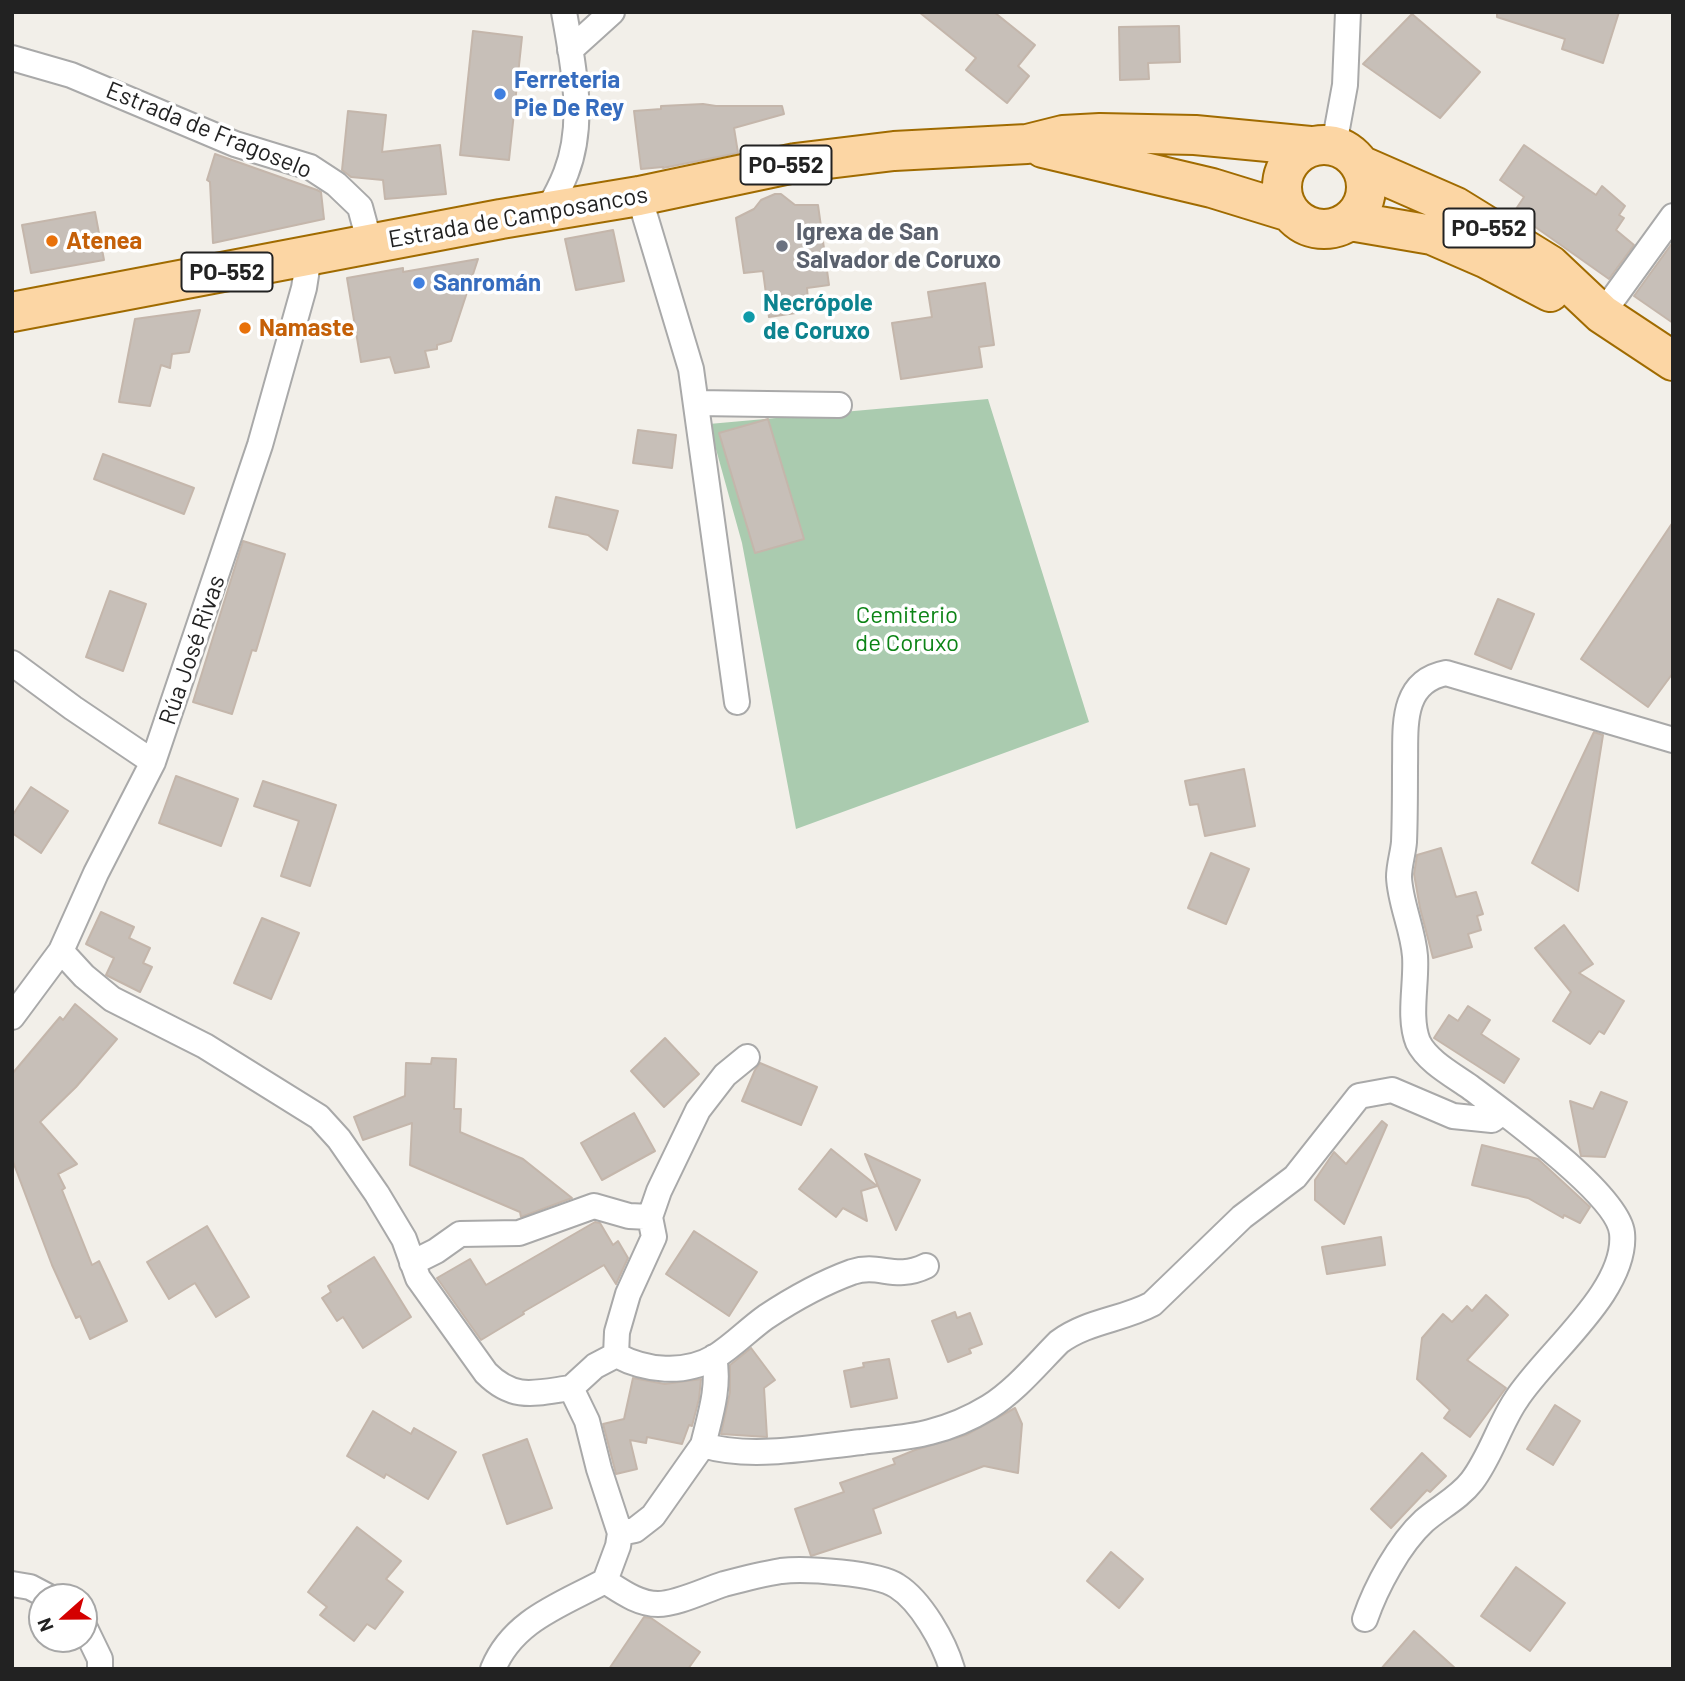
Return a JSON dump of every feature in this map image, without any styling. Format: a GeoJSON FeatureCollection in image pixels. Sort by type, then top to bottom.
{"type":"FeatureCollection","features":[{"type":"Feature","properties":{"kind":"main road","name":"Estrada de Camposancos"},"geometry":{"type":"LineString","coordinates":[[12,313],[795,163],[894,151],[1027,144],[1063,135],[1195,135],[1335,152],[1456,207],[1550,265],[1602,314],[1673,361]]}},
{"type":"Feature","properties":{"kind":"main road","name":"Estrada de Camposancos"},"geometry":{"type":"LineString","coordinates":[[1027,144],[1212,188],[1290,212],[1300,222],[1312,228],[1325,230],[1350,221],[1432,235],[1485,258],[1535,286],[1602,314]]}},
{"type":"Feature","properties":{"kind":"main road"},"geometry":{"type":"LineString","coordinates":[[1290,212],[1282,191],[1285,169],[1300,152],[1335,152],[1365,176],[1367,188],[1359,212],[1350,221]]}},
{"type":"Feature","properties":{"kind":"street"},"geometry":{"type":"LineString","coordinates":[[547,211],[567,171],[576,130],[576,89],[564,12]]}},
{"type":"Feature","properties":{"kind":"street"},"geometry":{"type":"LineString","coordinates":[[570,50],[612,12]]}},
{"type":"Feature","properties":{"kind":"street"},"geometry":{"type":"LineString","coordinates":[[1335,152],[1345,85],[1348,12]]}},
{"type":"Feature","properties":{"kind":"street","name":"Estrada de Fragoselo"},"geometry":{"type":"LineString","coordinates":[[12,58],[71,75],[235,144],[310,167],[336,184],[360,207],[370,244]]}},
{"type":"Feature","properties":{"kind":"street"},"geometry":{"type":"LineString","coordinates":[[639,195],[691,369],[737,702]]}},
{"type":"Feature","properties":{"kind":"street"},"geometry":{"type":"LineString","coordinates":[[1602,314],[1673,216]]}},
{"type":"Feature","properties":{"kind":"street","name":"Rúa José Rivas"},"geometry":{"type":"LineString","coordinates":[[12,1017],[61,951],[96,873],[153,762],[260,445],[298,312],[309,256]]}},
{"type":"Feature","properties":{"kind":"street"},"geometry":{"type":"LineString","coordinates":[[696,403],[839,405]]}},
{"type":"Feature","properties":{"kind":"street"},"geometry":{"type":"LineString","coordinates":[[12,663],[153,762]]}},
{"type":"Feature","properties":{"kind":"street"},"geometry":{"type":"LineString","coordinates":[[1365,1619],[1373,1597],[1411,1534],[1461,1494],[1474,1479],[1516,1400],[1606,1289],[1617,1262],[1622,1233],[1611,1208],[1570,1167],[1423,1050],[1414,1026],[1415,953],[1399,877],[1404,843],[1406,734],[1410,699],[1417,687],[1433,676],[1446,673],[1673,740]]}},
{"type":"Feature","properties":{"kind":"street"},"geometry":{"type":"LineString","coordinates":[[61,951],[84,976],[112,999],[205,1046],[319,1117],[339,1139],[377,1194],[404,1239],[418,1278],[496,1382],[511,1392],[528,1394],[571,1388],[595,1366],[616,1355],[651,1368],[671,1369],[694,1365],[714,1357],[803,1293],[855,1271],[872,1269],[896,1274],[914,1272],[926,1266]]}},
{"type":"Feature","properties":{"kind":"street"},"geometry":{"type":"LineString","coordinates":[[616,1355],[617,1332],[628,1294],[654,1237],[650,1217],[659,1191],[698,1110],[725,1075],[747,1056]]}},
{"type":"Feature","properties":{"kind":"street"},"geometry":{"type":"LineString","coordinates":[[703,1445],[724,1451],[794,1450],[930,1432],[967,1419],[1006,1395],[1069,1334],[1079,1328],[1140,1311],[1152,1304],[1242,1217],[1295,1177],[1359,1096],[1392,1090],[1453,1115],[1492,1120],[1503,1112]]}},
{"type":"Feature","properties":{"kind":"street"},"geometry":{"type":"LineString","coordinates":[[412,1263],[436,1251],[460,1234],[519,1233],[594,1206],[629,1216],[650,1217]]}},
{"type":"Feature","properties":{"kind":"street"},"geometry":{"type":"LineString","coordinates":[[620,1533],[635,1530],[653,1516],[703,1445],[716,1391],[714,1357]]}},
{"type":"Feature","properties":{"kind":"street"},"geometry":{"type":"LineString","coordinates":[[493,1669],[500,1651],[515,1632],[605,1581],[618,1546],[620,1533],[587,1421],[571,1388]]}},
{"type":"Feature","properties":{"kind":"street"},"geometry":{"type":"LineString","coordinates":[[605,1581],[641,1602],[660,1604],[726,1584],[783,1571],[834,1572],[875,1578],[895,1584],[914,1599],[948,1655],[953,1669]]}},
{"type":"Feature","properties":{"kind":"green space","name":"Cemiterio de Coruxo"},"geometry":{"type":"Polygon","coordinates":[[[988,399],[1089,722],[796,829],[742,543],[709,424],[988,399]]]}},
{"type":"Feature","properties":{"kind":"building"},"geometry":{"type":"Polygon","coordinates":[[[919,12],[994,12],[1035,45],[1018,66],[1029,76],[1007,103],[966,70],[976,58],[919,12]]]}},
{"type":"Feature","properties":{"kind":"building"},"geometry":{"type":"Polygon","coordinates":[[[1497,12],[1619,12],[1603,63],[1562,49],[1565,39],[1497,17],[1497,12]]]}},
{"type":"Feature","properties":{"kind":"building"},"geometry":{"type":"Polygon","coordinates":[[[1412,14],[1480,72],[1440,118],[1363,64],[1412,14]]]}},
{"type":"Feature","properties":{"kind":"building"},"geometry":{"type":"Polygon","coordinates":[[[1179,26],[1180,62],[1148,63],[1149,79],[1120,80],[1119,27],[1179,26]]]}},
{"type":"Feature","properties":{"kind":"building"},"geometry":{"type":"Polygon","coordinates":[[[473,31],[522,37],[509,160],[460,155],[473,31]]]}},
{"type":"Feature","properties":{"kind":"building"},"geometry":{"type":"Polygon","coordinates":[[[661,106],[782,106],[784,114],[734,128],[738,153],[663,168],[641,169],[634,111],[661,109],[661,106]]]}},
{"type":"Feature","properties":{"kind":"building"},"geometry":{"type":"Polygon","coordinates":[[[348,111],[386,115],[382,152],[440,145],[446,194],[385,199],[383,180],[351,177],[342,170],[348,111]]]}},
{"type":"Feature","properties":{"kind":"building"},"geometry":{"type":"Polygon","coordinates":[[[1524,145],[1596,195],[1602,186],[1625,206],[1619,215],[1624,218],[1616,230],[1634,245],[1609,279],[1514,212],[1524,197],[1500,180],[1524,145]]]}},
{"type":"Feature","properties":{"kind":"building"},"geometry":{"type":"Polygon","coordinates":[[[215,154],[321,192],[324,219],[213,243],[210,182],[207,180],[215,154]]]}},
{"type":"Feature","properties":{"kind":"building","name":"Igrexa de San Salvador de Coruxo"},"geometry":{"type":"Polygon","coordinates":[[[781,194],[795,205],[818,205],[829,285],[807,288],[809,311],[769,317],[763,271],[744,273],[736,218],[754,209],[761,200],[781,194]]]}},
{"type":"Feature","properties":{"kind":"building"},"geometry":{"type":"Polygon","coordinates":[[[95,212],[104,260],[31,273],[22,225],[95,212]]]}},
{"type":"Feature","properties":{"kind":"building"},"geometry":{"type":"Polygon","coordinates":[[[613,230],[624,281],[576,290],[565,239],[613,230]]]}},
{"type":"Feature","properties":{"kind":"building"},"geometry":{"type":"Polygon","coordinates":[[[1673,242],[1673,323],[1634,296],[1673,242]]]}},
{"type":"Feature","properties":{"kind":"building"},"geometry":{"type":"Polygon","coordinates":[[[478,259],[451,341],[437,345],[437,349],[425,351],[429,367],[395,373],[390,357],[361,362],[347,278],[403,268],[403,272],[478,259]]]}},
{"type":"Feature","properties":{"kind":"building"},"geometry":{"type":"Polygon","coordinates":[[[985,283],[994,345],[979,347],[982,367],[901,379],[892,323],[932,317],[928,292],[985,283]]]}},
{"type":"Feature","properties":{"kind":"building"},"geometry":{"type":"Polygon","coordinates":[[[200,310],[189,352],[172,354],[170,368],[161,365],[150,406],[119,402],[135,319],[200,310]]]}},
{"type":"Feature","properties":{"kind":"building"},"geometry":{"type":"Polygon","coordinates":[[[768,419],[804,539],[755,553],[719,433],[768,419]]]}},
{"type":"Feature","properties":{"kind":"building"},"geometry":{"type":"Polygon","coordinates":[[[638,430],[676,435],[672,468],[633,463],[638,430]]]}},
{"type":"Feature","properties":{"kind":"building"},"geometry":{"type":"Polygon","coordinates":[[[103,454],[194,488],[184,514],[94,479],[103,454]]]}},
{"type":"Feature","properties":{"kind":"building"},"geometry":{"type":"Polygon","coordinates":[[[556,497],[618,511],[607,550],[588,535],[549,527],[556,497]]]}},
{"type":"Feature","properties":{"kind":"building"},"geometry":{"type":"Polygon","coordinates":[[[1673,522],[1673,673],[1648,707],[1581,659],[1673,522]]]}},
{"type":"Feature","properties":{"kind":"building"},"geometry":{"type":"Polygon","coordinates":[[[243,541],[285,554],[256,651],[252,650],[232,714],[193,702],[243,541]]]}},
{"type":"Feature","properties":{"kind":"building"},"geometry":{"type":"Polygon","coordinates":[[[110,591],[146,604],[123,671],[86,657],[110,591]]]}},
{"type":"Feature","properties":{"kind":"building"},"geometry":{"type":"Polygon","coordinates":[[[1498,599],[1534,614],[1511,669],[1475,654],[1498,599]]]}},
{"type":"Feature","properties":{"kind":"building"},"geometry":{"type":"Polygon","coordinates":[[[1594,732],[1603,735],[1578,891],[1532,863],[1594,732]]]}},
{"type":"Feature","properties":{"kind":"building"},"geometry":{"type":"Polygon","coordinates":[[[1244,769],[1255,826],[1205,836],[1198,804],[1190,805],[1185,781],[1244,769]]]}},
{"type":"Feature","properties":{"kind":"building"},"geometry":{"type":"Polygon","coordinates":[[[176,776],[238,799],[221,846],[159,823],[176,776]]]}},
{"type":"Feature","properties":{"kind":"building"},"geometry":{"type":"Polygon","coordinates":[[[263,781],[336,805],[310,886],[281,876],[299,821],[254,806],[263,781]]]}},
{"type":"Feature","properties":{"kind":"building"},"geometry":{"type":"Polygon","coordinates":[[[31,787],[68,811],[41,853],[12,833],[12,816],[31,787]]]}},
{"type":"Feature","properties":{"kind":"building"},"geometry":{"type":"Polygon","coordinates":[[[1441,848],[1456,897],[1476,892],[1483,914],[1477,916],[1481,930],[1468,934],[1472,947],[1433,958],[1414,874],[1417,855],[1441,848]]]}},
{"type":"Feature","properties":{"kind":"building"},"geometry":{"type":"Polygon","coordinates":[[[1211,853],[1249,869],[1226,924],[1188,908],[1211,853]]]}},
{"type":"Feature","properties":{"kind":"building"},"geometry":{"type":"Polygon","coordinates":[[[101,912],[134,927],[129,938],[150,948],[143,963],[152,967],[140,992],[106,975],[114,958],[86,944],[101,912]]]}},
{"type":"Feature","properties":{"kind":"building"},"geometry":{"type":"Polygon","coordinates":[[[262,918],[299,933],[271,999],[234,983],[262,918]]]}},
{"type":"Feature","properties":{"kind":"building"},"geometry":{"type":"Polygon","coordinates":[[[1564,925],[1593,964],[1579,973],[1624,1001],[1604,1034],[1599,1031],[1590,1044],[1553,1021],[1571,992],[1535,948],[1564,925]]]}},
{"type":"Feature","properties":{"kind":"building"},"geometry":{"type":"Polygon","coordinates":[[[75,1004],[117,1039],[76,1087],[40,1122],[77,1164],[58,1174],[65,1188],[62,1190],[92,1265],[99,1261],[127,1321],[90,1339],[80,1316],[76,1318],[52,1265],[12,1159],[12,1074],[60,1017],[63,1020],[75,1004]]]}},
{"type":"Feature","properties":{"kind":"building"},"geometry":{"type":"Polygon","coordinates":[[[1468,1006],[1490,1020],[1481,1034],[1519,1059],[1504,1083],[1434,1038],[1449,1015],[1458,1021],[1468,1006]]]}},
{"type":"Feature","properties":{"kind":"building"},"geometry":{"type":"Polygon","coordinates":[[[665,1038],[699,1074],[664,1107],[631,1071],[665,1038]]]}},
{"type":"Feature","properties":{"kind":"building"},"geometry":{"type":"Polygon","coordinates":[[[432,1058],[456,1059],[454,1109],[461,1109],[460,1132],[523,1159],[572,1198],[521,1217],[520,1212],[410,1165],[412,1123],[363,1140],[354,1117],[405,1096],[406,1063],[431,1064],[432,1058]]]}},
{"type":"Feature","properties":{"kind":"building"},"geometry":{"type":"Polygon","coordinates":[[[760,1063],[817,1087],[801,1125],[742,1101],[760,1063]]]}},
{"type":"Feature","properties":{"kind":"building"},"geometry":{"type":"Polygon","coordinates":[[[1601,1092],[1627,1102],[1605,1157],[1581,1156],[1570,1101],[1593,1109],[1601,1092]]]}},
{"type":"Feature","properties":{"kind":"building"},"geometry":{"type":"Polygon","coordinates":[[[634,1113],[655,1151],[602,1180],[581,1143],[634,1113]]]}},
{"type":"Feature","properties":{"kind":"building"},"geometry":{"type":"Polygon","coordinates":[[[1382,1121],[1387,1125],[1344,1224],[1315,1200],[1315,1180],[1334,1152],[1346,1164],[1382,1121]]]}},
{"type":"Feature","properties":{"kind":"building"},"geometry":{"type":"Polygon","coordinates":[[[1482,1145],[1538,1159],[1590,1207],[1580,1223],[1564,1215],[1563,1218],[1528,1198],[1472,1185],[1482,1145]]]}},
{"type":"Feature","properties":{"kind":"building"},"geometry":{"type":"Polygon","coordinates":[[[831,1149],[877,1186],[861,1191],[867,1221],[843,1208],[836,1217],[799,1189],[831,1149]]]}},
{"type":"Feature","properties":{"kind":"building"},"geometry":{"type":"Polygon","coordinates":[[[865,1154],[920,1180],[896,1230],[865,1154]]]}},
{"type":"Feature","properties":{"kind":"building"},"geometry":{"type":"Polygon","coordinates":[[[595,1222],[600,1223],[613,1245],[618,1241],[628,1258],[616,1284],[604,1265],[481,1340],[437,1278],[470,1259],[486,1285],[595,1222]]]}},
{"type":"Feature","properties":{"kind":"building"},"geometry":{"type":"Polygon","coordinates":[[[207,1226],[249,1297],[216,1317],[195,1283],[169,1299],[147,1262],[207,1226]]]}},
{"type":"Feature","properties":{"kind":"building"},"geometry":{"type":"Polygon","coordinates":[[[694,1231],[757,1272],[729,1316],[666,1274],[694,1231]]]}},
{"type":"Feature","properties":{"kind":"building"},"geometry":{"type":"Polygon","coordinates":[[[1381,1237],[1385,1265],[1327,1274],[1322,1247],[1381,1237]]]}},
{"type":"Feature","properties":{"kind":"building"},"geometry":{"type":"Polygon","coordinates":[[[374,1257],[411,1317],[363,1348],[343,1317],[337,1321],[322,1298],[331,1292],[328,1286],[374,1257]]]}},
{"type":"Feature","properties":{"kind":"building"},"geometry":{"type":"Polygon","coordinates":[[[1486,1295],[1508,1315],[1467,1360],[1506,1388],[1470,1437],[1444,1418],[1450,1410],[1417,1379],[1422,1338],[1443,1314],[1452,1322],[1467,1306],[1472,1311],[1486,1295]]]}},
{"type":"Feature","properties":{"kind":"building"},"geometry":{"type":"Polygon","coordinates":[[[955,1312],[957,1318],[970,1313],[982,1344],[969,1349],[971,1353],[948,1362],[932,1321],[955,1312]]]}},
{"type":"Feature","properties":{"kind":"building"},"geometry":{"type":"Polygon","coordinates":[[[751,1348],[775,1380],[764,1388],[767,1437],[721,1434],[730,1392],[730,1365],[751,1348]]]}},
{"type":"Feature","properties":{"kind":"building"},"geometry":{"type":"Polygon","coordinates":[[[889,1359],[897,1398],[851,1407],[844,1371],[864,1367],[863,1363],[889,1359]]]}},
{"type":"Feature","properties":{"kind":"building"},"geometry":{"type":"Polygon","coordinates":[[[633,1378],[665,1384],[701,1379],[699,1399],[692,1426],[689,1425],[682,1444],[647,1437],[646,1443],[630,1440],[637,1469],[616,1474],[603,1424],[624,1419],[633,1378]]]}},
{"type":"Feature","properties":{"kind":"building"},"geometry":{"type":"Polygon","coordinates":[[[1555,1405],[1580,1421],[1553,1465],[1527,1449],[1555,1405]]]}},
{"type":"Feature","properties":{"kind":"building"},"geometry":{"type":"Polygon","coordinates":[[[1015,1408],[1022,1424],[1018,1473],[984,1466],[873,1509],[881,1533],[811,1556],[795,1509],[844,1492],[840,1483],[895,1464],[893,1459],[915,1450],[966,1435],[1015,1408]]]}},
{"type":"Feature","properties":{"kind":"building"},"geometry":{"type":"Polygon","coordinates":[[[373,1411],[411,1434],[414,1428],[456,1452],[428,1499],[386,1474],[384,1478],[347,1456],[373,1411]]]}},
{"type":"Feature","properties":{"kind":"building"},"geometry":{"type":"Polygon","coordinates":[[[527,1439],[552,1508],[507,1524],[483,1455],[527,1439]]]}},
{"type":"Feature","properties":{"kind":"building"},"geometry":{"type":"Polygon","coordinates":[[[1422,1453],[1446,1476],[1430,1492],[1427,1490],[1391,1528],[1371,1509],[1422,1453]]]}},
{"type":"Feature","properties":{"kind":"building"},"geometry":{"type":"Polygon","coordinates":[[[357,1527],[401,1561],[386,1579],[403,1592],[375,1629],[367,1624],[354,1641],[320,1615],[327,1607],[308,1592],[357,1527]]]}},
{"type":"Feature","properties":{"kind":"building"},"geometry":{"type":"Polygon","coordinates":[[[1111,1552],[1143,1579],[1119,1608],[1087,1581],[1111,1552]]]}},
{"type":"Feature","properties":{"kind":"building"},"geometry":{"type":"Polygon","coordinates":[[[1516,1567],[1565,1603],[1530,1651],[1481,1616],[1516,1567]]]}},
{"type":"Feature","properties":{"kind":"building"},"geometry":{"type":"Polygon","coordinates":[[[644,1617],[651,1618],[700,1652],[688,1669],[609,1669],[644,1617]]]}},
{"type":"Feature","properties":{"kind":"building"},"geometry":{"type":"Polygon","coordinates":[[[1414,1631],[1456,1669],[1381,1669],[1414,1631]]]}},
{"type":"Feature","properties":{"kind":"place","name":"Ferreteria Pie De Rey"},"geometry":{"type":"Point","coordinates":[500,94]}},
{"type":"Feature","properties":{"kind":"place","name":"Atenea"},"geometry":{"type":"Point","coordinates":[52,241]}},
{"type":"Feature","properties":{"kind":"place","name":"Igrexa de San Salvador de Coruxo"},"geometry":{"type":"Point","coordinates":[782,246]}},
{"type":"Feature","properties":{"kind":"place","name":"Sanromán"},"geometry":{"type":"Point","coordinates":[419,283]}},
{"type":"Feature","properties":{"kind":"place","name":"Necrópole de Coruxo"},"geometry":{"type":"Point","coordinates":[749,317]}},
{"type":"Feature","properties":{"kind":"place","name":"Namaste"},"geometry":{"type":"Point","coordinates":[245,328]}}]}
